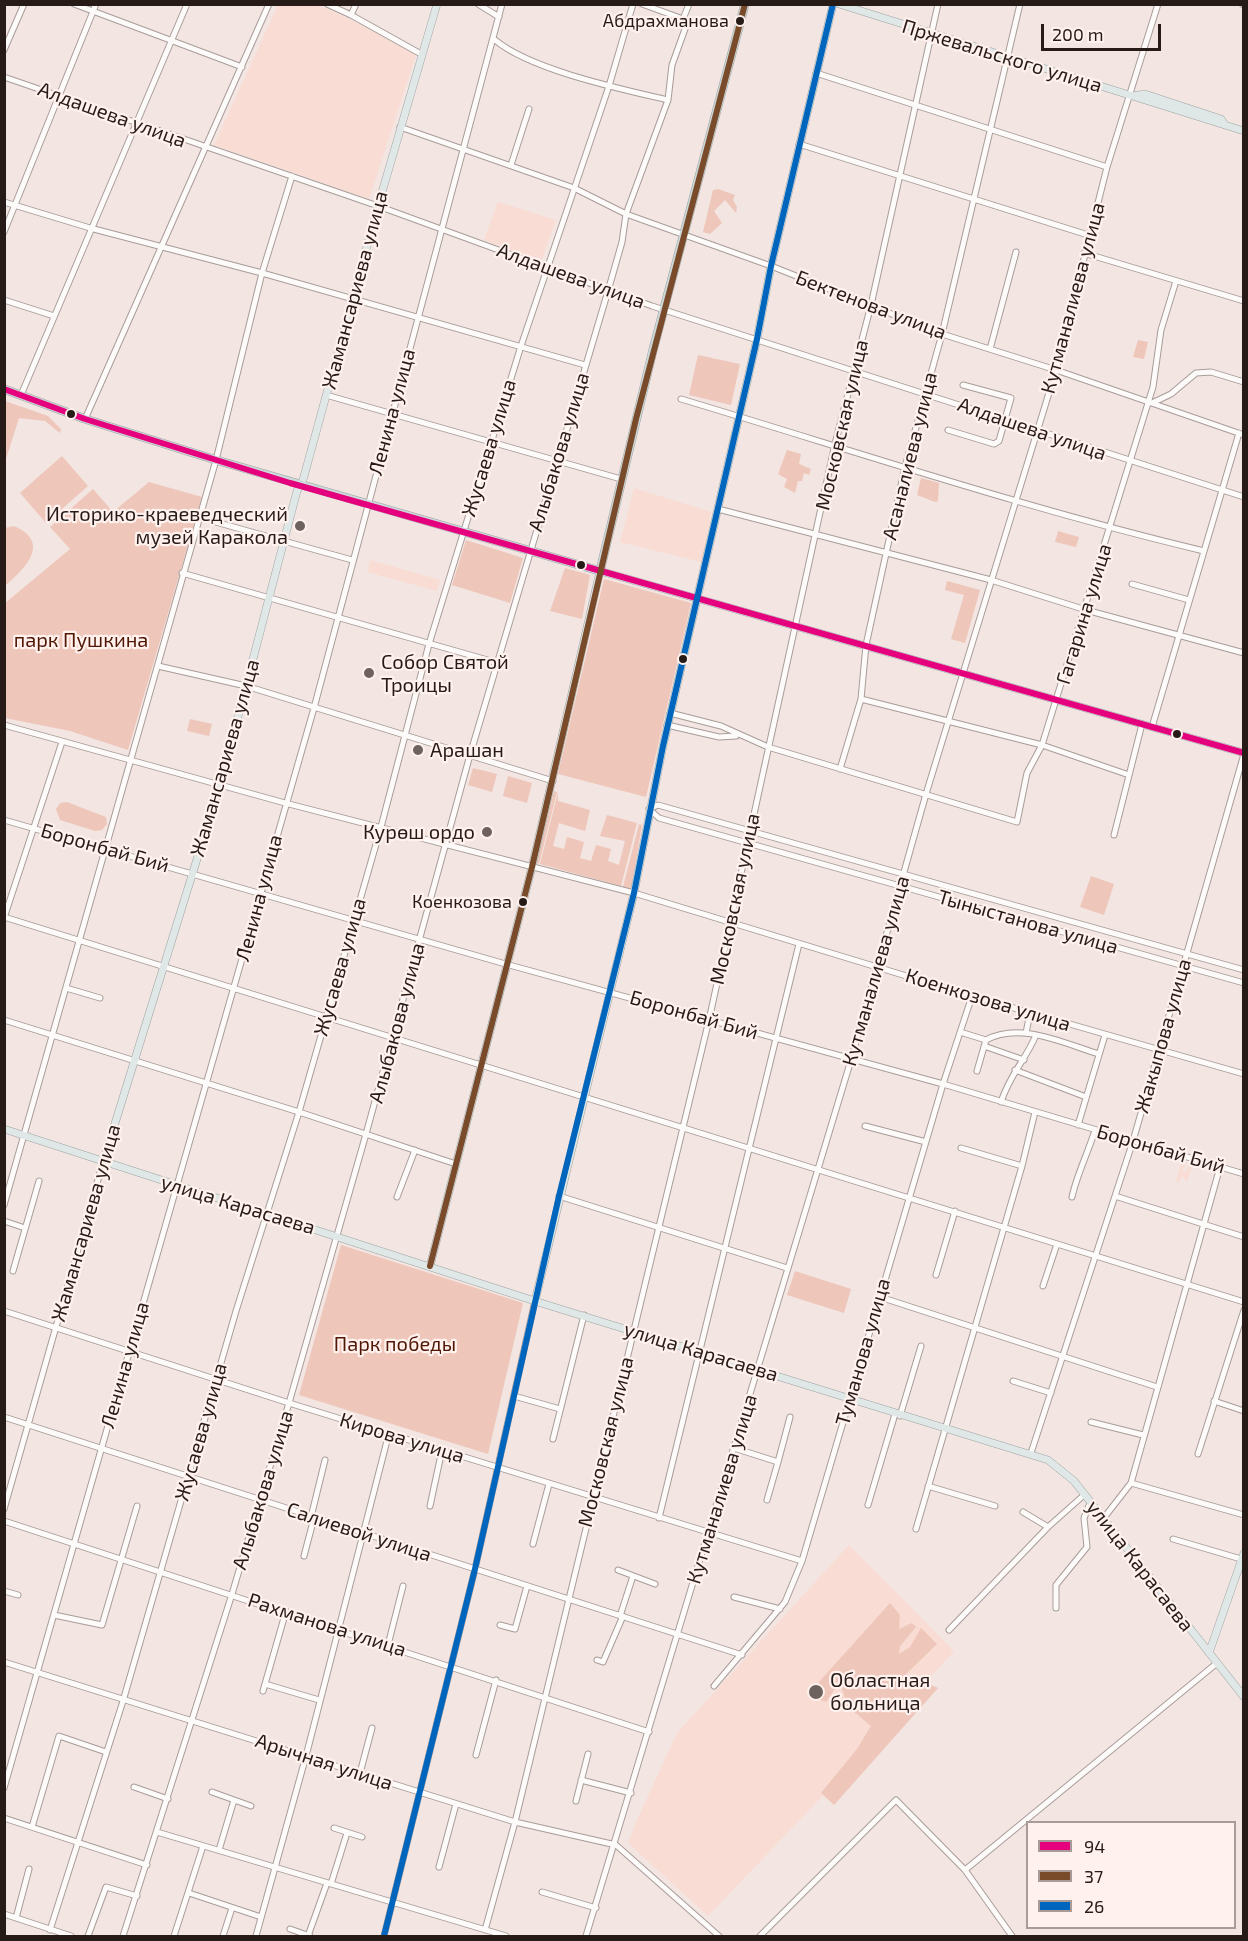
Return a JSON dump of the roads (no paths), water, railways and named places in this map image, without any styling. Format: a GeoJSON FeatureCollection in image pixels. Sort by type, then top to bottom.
{"type":"FeatureCollection","features":[{"type":"Feature","properties":{"kind":"highway"},"geometry":{"type":"LineString","coordinates":[[4,389],[85,419],[216,460],[600,571],[664,309],[745,4]]}},
{"type":"Feature","properties":{"kind":"main road","name":"Жамансариева улица"},"geometry":{"type":"LineString","coordinates":[[103,1162],[220,784],[284,542],[437,4]]}},
{"type":"Feature","properties":{"kind":"main road"},"geometry":{"type":"LineString","coordinates":[[535,1300],[634,893],[670,713],[833,4]]}},
{"type":"Feature","properties":{"kind":"main road","name":"Пржевальского улица"},"geometry":{"type":"LineString","coordinates":[[839,4],[1244,131]]}},
{"type":"Feature","properties":{"kind":"main road"},"geometry":{"type":"LineString","coordinates":[[430,1266],[532,867],[600,571],[797,625],[1244,754]]}},
{"type":"Feature","properties":{"kind":"main road","name":"улица Карасаева"},"geometry":{"type":"LineString","coordinates":[[4,1129],[584,1316],[759,1369],[898,1415],[1031,1454],[1058,1466],[1084,1495],[1244,1697]]}},
{"type":"Feature","properties":{"kind":"main road"},"geometry":{"type":"LineString","coordinates":[[1209,1653],[1242,1556]]}},
{"type":"Feature","properties":{"kind":"street"},"geometry":{"type":"LineString","coordinates":[[4,50],[24,4]]}},
{"type":"Feature","properties":{"kind":"street"},"geometry":{"type":"LineString","coordinates":[[74,4],[242,68]]}},
{"type":"Feature","properties":{"kind":"street"},"geometry":{"type":"LineString","coordinates":[[4,232],[96,4]]}},
{"type":"Feature","properties":{"kind":"street"},"geometry":{"type":"LineString","coordinates":[[21,395],[187,4]]}},
{"type":"Feature","properties":{"kind":"street"},"geometry":{"type":"LineString","coordinates":[[85,419],[269,4]]}},
{"type":"Feature","properties":{"kind":"street"},"geometry":{"type":"LineString","coordinates":[[327,4],[421,54]]}},
{"type":"Feature","properties":{"kind":"street"},"geometry":{"type":"LineString","coordinates":[[351,15],[356,4]]}},
{"type":"Feature","properties":{"kind":"street"},"geometry":{"type":"LineString","coordinates":[[478,4],[499,17]]}},
{"type":"Feature","properties":{"kind":"street","name":"Ленина улица"},"geometry":{"type":"LineString","coordinates":[[4,1788],[314,708],[336,617],[416,319],[495,40],[502,4]]}},
{"type":"Feature","properties":{"kind":"street","name":"Жусаева улица"},"geometry":{"type":"LineString","coordinates":[[50,1930],[123,1701],[217,1378],[299,1112],[381,827],[429,644],[521,346],[609,86],[633,4]]}},
{"type":"Feature","properties":{"kind":"street"},"geometry":{"type":"LineString","coordinates":[[642,4],[683,20]]}},
{"type":"Feature","properties":{"kind":"street","name":"Алыбакова улица"},"geometry":{"type":"LineString","coordinates":[[123,1936],[193,1720],[289,1402],[393,1038],[495,662],[608,291],[622,242],[626,214],[668,100],[672,65],[685,29],[683,20],[689,4]]}},
{"type":"Feature","properties":{"kind":"street","name":"Московская улица"},"geometry":{"type":"LineString","coordinates":[[485,1930],[515,1822],[543,1696],[569,1599],[709,1020],[749,831],[817,535],[835,444],[871,305],[938,4]]}},
{"type":"Feature","properties":{"kind":"street","name":"Асаналиева улица"},"geometry":{"type":"LineString","coordinates":[[840,769],[861,699],[866,645],[905,467],[942,334],[1020,4]]}},
{"type":"Feature","properties":{"kind":"street","name":"Кутманалиева улица"},"geometry":{"type":"LineString","coordinates":[[586,1936],[616,1845],[707,1533],[759,1369],[927,794],[1036,429],[1056,370],[1107,167],[1158,4]]}},
{"type":"Feature","properties":{"kind":"street"},"geometry":{"type":"LineString","coordinates":[[495,40],[511,53],[609,86],[668,100]]}},
{"type":"Feature","properties":{"kind":"street"},"geometry":{"type":"LineString","coordinates":[[816,73],[1107,167]]}},
{"type":"Feature","properties":{"kind":"street","name":"Алдашева улица"},"geometry":{"type":"LineString","coordinates":[[4,77],[378,206],[608,291],[1036,429],[1131,463],[1244,497]]}},
{"type":"Feature","properties":{"kind":"street"},"geometry":{"type":"LineString","coordinates":[[511,165],[529,109]]}},
{"type":"Feature","properties":{"kind":"street","name":"Бектенова улица"},"geometry":{"type":"LineString","coordinates":[[400,128],[574,188],[626,214],[771,266],[942,334],[1056,370],[1241,434]]}},
{"type":"Feature","properties":{"kind":"street"},"geometry":{"type":"LineString","coordinates":[[799,144],[1088,236]]}},
{"type":"Feature","properties":{"kind":"street"},"geometry":{"type":"LineString","coordinates":[[4,1205],[216,460],[262,273],[292,176]]}},
{"type":"Feature","properties":{"kind":"street"},"geometry":{"type":"LineString","coordinates":[[4,202],[90,228],[262,273],[352,301],[585,365]]}},
{"type":"Feature","properties":{"kind":"street"},"geometry":{"type":"LineString","coordinates":[[990,349],[1016,252]]}},
{"type":"Feature","properties":{"kind":"street"},"geometry":{"type":"LineString","coordinates":[[1084,253],[1244,301]]}},
{"type":"Feature","properties":{"kind":"street"},"geometry":{"type":"LineString","coordinates":[[1150,402],[1161,330],[1176,281]]}},
{"type":"Feature","properties":{"kind":"street"},"geometry":{"type":"LineString","coordinates":[[4,300],[54,316]]}},
{"type":"Feature","properties":{"kind":"street"},"geometry":{"type":"LineString","coordinates":[[1150,402],[1171,394],[1196,373],[1211,372],[1244,382]]}},
{"type":"Feature","properties":{"kind":"street"},"geometry":{"type":"LineString","coordinates":[[948,430],[996,444],[1005,420],[1011,398],[963,385]]}},
{"type":"Feature","properties":{"kind":"street"},"geometry":{"type":"LineString","coordinates":[[326,395],[621,479]]}},
{"type":"Feature","properties":{"kind":"street"},"geometry":{"type":"LineString","coordinates":[[681,399],[1110,529],[1204,551]]}},
{"type":"Feature","properties":{"kind":"street","name":"Гагарина улица"},"geometry":{"type":"LineString","coordinates":[[670,713],[721,726],[738,736],[768,747],[1017,822],[1027,773],[1042,745],[1057,700],[1150,402]]}},
{"type":"Feature","properties":{"kind":"street"},"geometry":{"type":"LineString","coordinates":[[1152,727],[1241,434]]}},
{"type":"Feature","properties":{"kind":"street"},"geometry":{"type":"LineString","coordinates":[[718,509],[991,580],[1086,610],[1244,653]]}},
{"type":"Feature","properties":{"kind":"street"},"geometry":{"type":"LineString","coordinates":[[213,521],[352,560]]}},
{"type":"Feature","properties":{"kind":"street"},"geometry":{"type":"LineString","coordinates":[[182,573],[495,662]]}},
{"type":"Feature","properties":{"kind":"street"},"geometry":{"type":"LineString","coordinates":[[1132,584],[1189,600]]}},
{"type":"Feature","properties":{"kind":"street"},"geometry":{"type":"LineString","coordinates":[[158,666],[246,686],[553,781]]}},
{"type":"Feature","properties":{"kind":"street"},"geometry":{"type":"LineString","coordinates":[[861,699],[1042,745],[1129,775]]}},
{"type":"Feature","properties":{"kind":"street","name":"Гагарина улица"},"geometry":{"type":"LineString","coordinates":[[668,724],[719,737],[738,736]]}},
{"type":"Feature","properties":{"kind":"street"},"geometry":{"type":"LineString","coordinates":[[1114,835],[1142,724]]}},
{"type":"Feature","properties":{"kind":"street","name":"Коенкозова улица"},"geometry":{"type":"LineString","coordinates":[[4,725],[446,846],[634,893],[972,996],[1244,1074]]}},
{"type":"Feature","properties":{"kind":"street"},"geometry":{"type":"LineString","coordinates":[[62,742],[5,918],[818,1170],[909,1196],[1004,1228],[1244,1302]]}},
{"type":"Feature","properties":{"kind":"street","name":"Жакыпова улица"},"geometry":{"type":"LineString","coordinates":[[1031,1454],[1065,1357],[1132,1141],[1244,754]]}},
{"type":"Feature","properties":{"kind":"street","name":"Тыныстанова улица"},"geometry":{"type":"LineString","coordinates":[[1244,970],[658,805],[649,809],[659,818],[1244,983]]}},
{"type":"Feature","properties":{"kind":"street","name":"Боронбай Бий"},"geometry":{"type":"LineString","coordinates":[[4,820],[508,964],[943,1084],[1244,1174]]}},
{"type":"Feature","properties":{"kind":"street"},"geometry":{"type":"LineString","coordinates":[[659,1518],[799,944]]}},
{"type":"Feature","properties":{"kind":"street"},"geometry":{"type":"LineString","coordinates":[[66,988],[100,998]]}},
{"type":"Feature","properties":{"kind":"street","name":"Туманова улица"},"geometry":{"type":"LineString","coordinates":[[714,1686],[788,1598],[802,1561],[909,1196],[972,996]]}},
{"type":"Feature","properties":{"kind":"street"},"geometry":{"type":"LineString","coordinates":[[1026,1032],[1030,1013]]}},
{"type":"Feature","properties":{"kind":"street"},"geometry":{"type":"LineString","coordinates":[[4,1020],[134,1059],[456,1164]]}},
{"type":"Feature","properties":{"kind":"street"},"geometry":{"type":"LineString","coordinates":[[960,1032],[1024,1060]]}},
{"type":"Feature","properties":{"kind":"street"},"geometry":{"type":"LineString","coordinates":[[977,1071],[985,1043],[1001,1034],[1026,1032],[1099,1054]]}},
{"type":"Feature","properties":{"kind":"street"},"geometry":{"type":"LineString","coordinates":[[1001,1102],[1008,1080],[1024,1060],[1036,1035]]}},
{"type":"Feature","properties":{"kind":"street"},"geometry":{"type":"LineString","coordinates":[[1078,1125],[1105,1035]]}},
{"type":"Feature","properties":{"kind":"street"},"geometry":{"type":"LineString","coordinates":[[1015,1070],[1086,1097]]}},
{"type":"Feature","properties":{"kind":"street"},"geometry":{"type":"LineString","coordinates":[[916,1529],[1022,1166],[1035,1112]]}},
{"type":"Feature","properties":{"kind":"street"},"geometry":{"type":"LineString","coordinates":[[865,1126],[926,1142]]}},
{"type":"Feature","properties":{"kind":"street"},"geometry":{"type":"LineString","coordinates":[[1072,1197],[1095,1130]]}},
{"type":"Feature","properties":{"kind":"street"},"geometry":{"type":"LineString","coordinates":[[961,1148],[1022,1166]]}},
{"type":"Feature","properties":{"kind":"street"},"geometry":{"type":"LineString","coordinates":[[397,1197],[414,1150]]}},
{"type":"Feature","properties":{"kind":"street","name":"Жамансариева улица"},"geometry":{"type":"LineString","coordinates":[[4,1509],[30,1426],[103,1162]]}},
{"type":"Feature","properties":{"kind":"street"},"geometry":{"type":"LineString","coordinates":[[1103,1519],[1131,1483],[1220,1167]]}},
{"type":"Feature","properties":{"kind":"street"},"geometry":{"type":"LineString","coordinates":[[4,1178],[12,1180]]}},
{"type":"Feature","properties":{"kind":"street"},"geometry":{"type":"LineString","coordinates":[[13,1271],[39,1181]]}},
{"type":"Feature","properties":{"kind":"street"},"geometry":{"type":"LineString","coordinates":[[1115,1196],[1244,1237]]}},
{"type":"Feature","properties":{"kind":"street"},"geometry":{"type":"LineString","coordinates":[[559,1197],[787,1268]]}},
{"type":"Feature","properties":{"kind":"street"},"geometry":{"type":"LineString","coordinates":[[936,1275],[955,1211]]}},
{"type":"Feature","properties":{"kind":"street"},"geometry":{"type":"LineString","coordinates":[[4,1221],[25,1228]]}},
{"type":"Feature","properties":{"kind":"street"},"geometry":{"type":"LineString","coordinates":[[1043,1286],[1057,1244]]}},
{"type":"Feature","properties":{"kind":"street"},"geometry":{"type":"LineString","coordinates":[[880,1297],[1157,1387]]}},
{"type":"Feature","properties":{"kind":"street"},"geometry":{"type":"LineString","coordinates":[[384,1936],[475,1569],[535,1300]]}},
{"type":"Feature","properties":{"kind":"street"},"geometry":{"type":"LineString","coordinates":[[1198,1454],[1244,1310]]}},
{"type":"Feature","properties":{"kind":"street","name":"Кирова улица"},"geometry":{"type":"LineString","coordinates":[[4,1311],[549,1484],[802,1561]]}},
{"type":"Feature","properties":{"kind":"street"},"geometry":{"type":"LineString","coordinates":[[554,1439],[584,1316]]}},
{"type":"Feature","properties":{"kind":"street"},"geometry":{"type":"LineString","coordinates":[[868,1505],[921,1346]]}},
{"type":"Feature","properties":{"kind":"street"},"geometry":{"type":"LineString","coordinates":[[1013,1381],[1051,1393]]}},
{"type":"Feature","properties":{"kind":"street"},"geometry":{"type":"LineString","coordinates":[[514,1396],[560,1409]]}},
{"type":"Feature","properties":{"kind":"street"},"geometry":{"type":"LineString","coordinates":[[1214,1401],[1244,1411]]}},
{"type":"Feature","properties":{"kind":"street"},"geometry":{"type":"LineString","coordinates":[[767,1500],[790,1417]]}},
{"type":"Feature","properties":{"kind":"street","name":"Салиевой улица"},"geometry":{"type":"LineString","coordinates":[[4,1418],[742,1655]]}},
{"type":"Feature","properties":{"kind":"street"},"geometry":{"type":"LineString","coordinates":[[1091,1422],[1143,1435]]}},
{"type":"Feature","properties":{"kind":"street"},"geometry":{"type":"LineString","coordinates":[[256,1936],[306,1756],[389,1433]]}},
{"type":"Feature","properties":{"kind":"street"},"geometry":{"type":"LineString","coordinates":[[734,1448],[778,1462]]}},
{"type":"Feature","properties":{"kind":"street"},"geometry":{"type":"LineString","coordinates":[[430,1506],[442,1450]]}},
{"type":"Feature","properties":{"kind":"street"},"geometry":{"type":"LineString","coordinates":[[304,1556],[325,1460]]}},
{"type":"Feature","properties":{"kind":"street"},"geometry":{"type":"LineString","coordinates":[[1131,1483],[1244,1515]]}},
{"type":"Feature","properties":{"kind":"street"},"geometry":{"type":"LineString","coordinates":[[533,1544],[549,1484]]}},
{"type":"Feature","properties":{"kind":"street"},"geometry":{"type":"LineString","coordinates":[[928,1486],[995,1506]]}},
{"type":"Feature","properties":{"kind":"street"},"geometry":{"type":"LineString","coordinates":[[949,1630],[1048,1527],[1084,1495]]}},
{"type":"Feature","properties":{"kind":"street"},"geometry":{"type":"LineString","coordinates":[[1056,1608],[1056,1585],[1088,1547],[1084,1518],[1090,1503]]}},
{"type":"Feature","properties":{"kind":"street"},"geometry":{"type":"LineString","coordinates":[[54,1614],[102,1625],[137,1506]]}},
{"type":"Feature","properties":{"kind":"street"},"geometry":{"type":"LineString","coordinates":[[1023,1512],[1048,1527]]}},
{"type":"Feature","properties":{"kind":"street","name":"Рахманова улица"},"geometry":{"type":"LineString","coordinates":[[4,1521],[339,1628],[649,1732]]}},
{"type":"Feature","properties":{"kind":"street"},"geometry":{"type":"LineString","coordinates":[[1173,1539],[1242,1556]]}},
{"type":"Feature","properties":{"kind":"street"},"geometry":{"type":"LineString","coordinates":[[618,1570],[655,1584]]}},
{"type":"Feature","properties":{"kind":"street"},"geometry":{"type":"LineString","coordinates":[[597,1660],[603,1662],[622,1616],[633,1576]]}},
{"type":"Feature","properties":{"kind":"street"},"geometry":{"type":"LineString","coordinates":[[388,1645],[403,1586]]}},
{"type":"Feature","properties":{"kind":"street"},"geometry":{"type":"LineString","coordinates":[[500,1625],[515,1629],[527,1586]]}},
{"type":"Feature","properties":{"kind":"street"},"geometry":{"type":"LineString","coordinates":[[4,1591],[18,1595]]}},
{"type":"Feature","properties":{"kind":"street"},"geometry":{"type":"LineString","coordinates":[[734,1597],[780,1609]]}},
{"type":"Feature","properties":{"kind":"street"},"geometry":{"type":"LineString","coordinates":[[263,1691],[286,1611]]}},
{"type":"Feature","properties":{"kind":"street","name":"Арычная улица"},"geometry":{"type":"LineString","coordinates":[[4,1662],[515,1822],[616,1845],[719,1936]]}},
{"type":"Feature","properties":{"kind":"street"},"geometry":{"type":"LineString","coordinates":[[965,1870],[1217,1663]]}},
{"type":"Feature","properties":{"kind":"street"},"geometry":{"type":"LineString","coordinates":[[476,1755],[496,1680]]}},
{"type":"Feature","properties":{"kind":"street"},"geometry":{"type":"LineString","coordinates":[[266,1684],[319,1700]]}},
{"type":"Feature","properties":{"kind":"street"},"geometry":{"type":"LineString","coordinates":[[360,1773],[372,1728]]}},
{"type":"Feature","properties":{"kind":"street"},"geometry":{"type":"LineString","coordinates":[[32,1827],[58,1736],[106,1752]]}},
{"type":"Feature","properties":{"kind":"street"},"geometry":{"type":"LineString","coordinates":[[576,1801],[588,1754]]}},
{"type":"Feature","properties":{"kind":"street"},"geometry":{"type":"LineString","coordinates":[[581,1780],[631,1793]]}},
{"type":"Feature","properties":{"kind":"street"},"geometry":{"type":"LineString","coordinates":[[134,1787],[168,1799]]}},
{"type":"Feature","properties":{"kind":"street"},"geometry":{"type":"LineString","coordinates":[[212,1792],[251,1806]]}},
{"type":"Feature","properties":{"kind":"street"},"geometry":{"type":"LineString","coordinates":[[219,1850],[234,1800]]}},
{"type":"Feature","properties":{"kind":"street"},"geometry":{"type":"LineString","coordinates":[[760,1936],[896,1800],[965,1870],[1012,1936]]}},
{"type":"Feature","properties":{"kind":"street"},"geometry":{"type":"LineString","coordinates":[[439,1867],[456,1804]]}},
{"type":"Feature","properties":{"kind":"street"},"geometry":{"type":"LineString","coordinates":[[4,1818],[147,1865]]}},
{"type":"Feature","properties":{"kind":"street"},"geometry":{"type":"LineString","coordinates":[[334,1828],[362,1838]]}},
{"type":"Feature","properties":{"kind":"street"},"geometry":{"type":"LineString","coordinates":[[157,1832],[506,1936]]}},
{"type":"Feature","properties":{"kind":"street"},"geometry":{"type":"LineString","coordinates":[[290,1929],[309,1936],[347,1833]]}},
{"type":"Feature","properties":{"kind":"street"},"geometry":{"type":"LineString","coordinates":[[174,1936],[203,1846]]}},
{"type":"Feature","properties":{"kind":"street"},"geometry":{"type":"LineString","coordinates":[[16,1918],[29,1869]]}},
{"type":"Feature","properties":{"kind":"street"},"geometry":{"type":"LineString","coordinates":[[88,1936],[106,1887],[137,1896]]}},
{"type":"Feature","properties":{"kind":"street"},"geometry":{"type":"LineString","coordinates":[[542,1892],[596,1908]]}},
{"type":"Feature","properties":{"kind":"street"},"geometry":{"type":"LineString","coordinates":[[189,1893],[261,1917]]}},
{"type":"Feature","properties":{"kind":"street"},"geometry":{"type":"LineString","coordinates":[[223,1936],[232,1908]]}},
{"type":"Feature","properties":{"kind":"street"},"geometry":{"type":"LineString","coordinates":[[4,1914],[71,1936]]}},
{"type":"Feature","properties":{"kind":"place","name":"Абдрахманова"},"geometry":{"type":"Point","coordinates":[740,21]}},
{"type":"Feature","properties":{"kind":"place","name":"Историко-краеведческий музей Каракола"},"geometry":{"type":"Point","coordinates":[300,526]}},
{"type":"Feature","properties":{"kind":"place","name":"Собор Святой Троицы"},"geometry":{"type":"Point","coordinates":[369,673]}},
{"type":"Feature","properties":{"kind":"place","name":"Арашан"},"geometry":{"type":"Point","coordinates":[418,750]}},
{"type":"Feature","properties":{"kind":"place","name":"Курөш ордо"},"geometry":{"type":"Point","coordinates":[487,832]}},
{"type":"Feature","properties":{"kind":"place","name":"Коенкозова"},"geometry":{"type":"Point","coordinates":[523,902]}},
{"type":"Feature","properties":{"kind":"place","name":"Областная больница"},"geometry":{"type":"Point","coordinates":[816,1692]}},
{"type":"Feature","properties":{"kind":"park label","name":"парк Пушкина"},"geometry":{"type":"Point","coordinates":[81,640]}},
{"type":"Feature","properties":{"kind":"park label","name":"Парк победы"},"geometry":{"type":"Point","coordinates":[395,1344]}}]}
